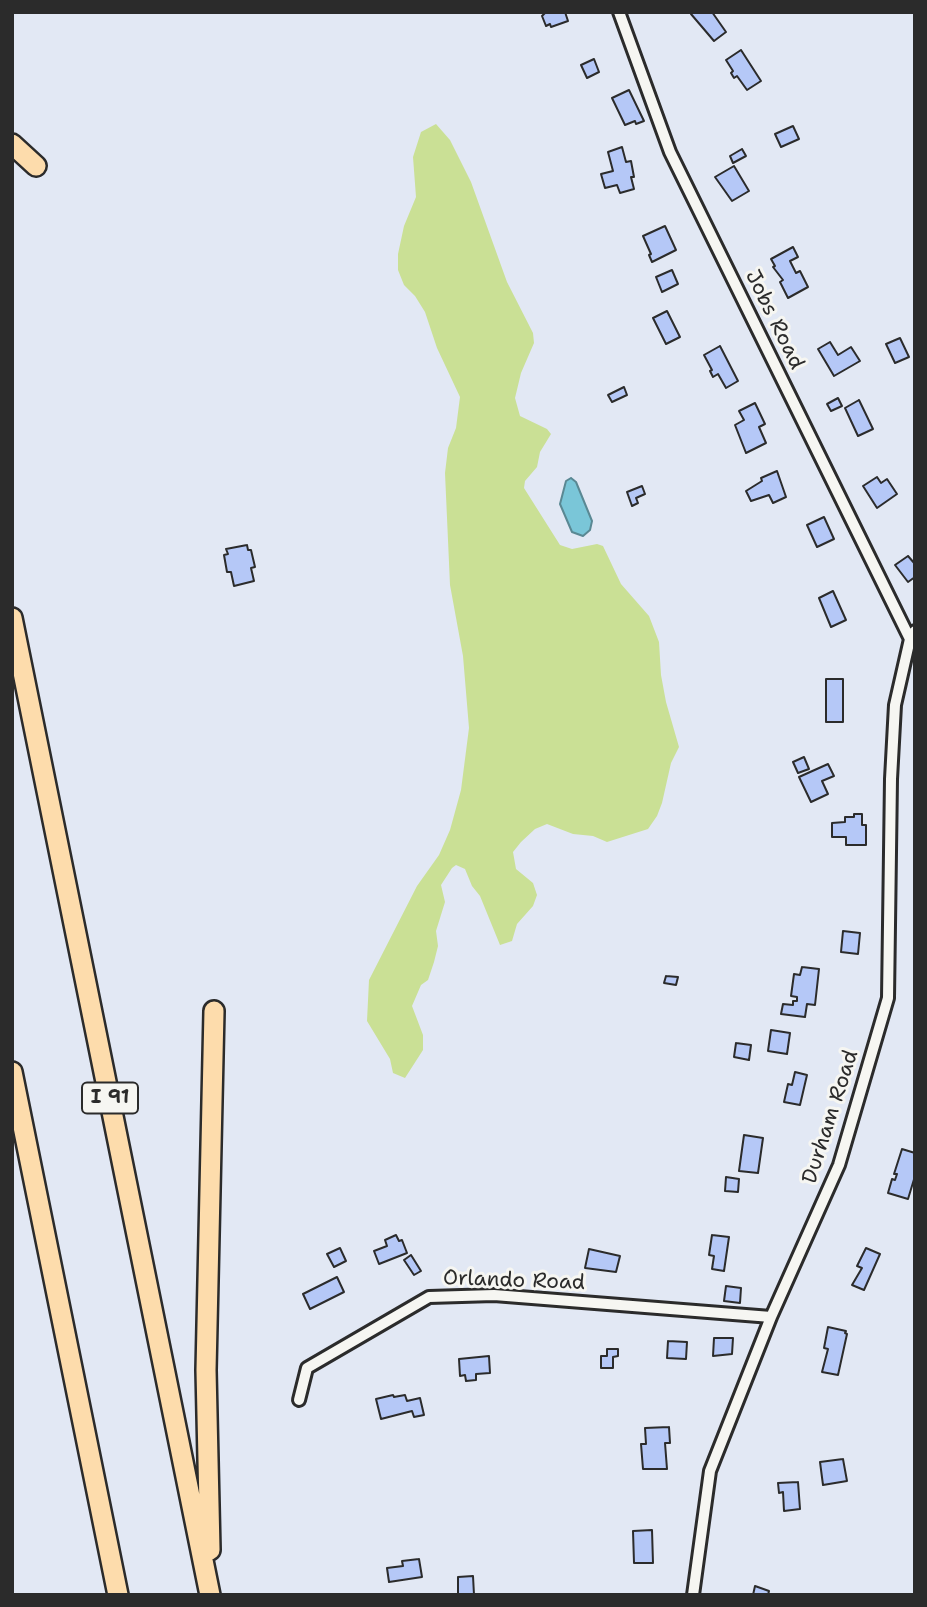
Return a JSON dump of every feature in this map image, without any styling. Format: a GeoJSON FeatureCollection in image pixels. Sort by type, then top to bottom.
{"type":"FeatureCollection","features":[{"type":"Feature","properties":{"kind":"highway"},"geometry":{"type":"LineString","coordinates":[[12,144],[36,166]]}},
{"type":"Feature","properties":{"kind":"highway","name":"I 91"},"geometry":{"type":"LineString","coordinates":[[12,618],[209,1587]]}},
{"type":"Feature","properties":{"kind":"highway"},"geometry":{"type":"LineString","coordinates":[[209,1587],[206,1382],[214,1011]]}},
{"type":"Feature","properties":{"kind":"highway"},"geometry":{"type":"LineString","coordinates":[[12,1072],[118,1595]]}},
{"type":"Feature","properties":{"kind":"street","name":"Jobs Road"},"geometry":{"type":"LineString","coordinates":[[619,12],[670,152],[912,635]]}},
{"type":"Feature","properties":{"kind":"street","name":"Durham Road"},"geometry":{"type":"LineString","coordinates":[[693,1595],[710,1471],[771,1317],[839,1166],[888,998],[891,779],[895,705],[912,635]]}},
{"type":"Feature","properties":{"kind":"street","name":"Orlando Road"},"geometry":{"type":"LineString","coordinates":[[299,1400],[307,1368],[429,1297],[494,1295],[771,1317]]}},
{"type":"Feature","properties":{"kind":"green space"},"geometry":{"type":"Polygon","coordinates":[[[436,124],[450,140],[471,182],[507,282],[533,333],[534,343],[521,373],[515,398],[520,416],[547,429],[551,434],[540,452],[537,467],[525,481],[524,488],[560,545],[572,549],[597,544],[603,546],[621,584],[649,616],[659,642],[666,702],[679,747],[671,763],[662,803],[648,829],[607,842],[593,836],[573,834],[547,824],[535,829],[521,842],[513,852],[516,869],[533,883],[537,895],[533,906],[517,924],[512,941],[500,945],[480,896],[472,886],[465,869],[456,865],[452,868],[441,885],[445,902],[436,931],[438,946],[434,962],[428,980],[421,985],[412,1006],[423,1035],[423,1050],[405,1078],[393,1073],[390,1059],[367,1021],[369,980],[417,886],[439,855],[450,830],[461,790],[469,728],[463,656],[450,585],[445,473],[460,397],[437,348],[425,312],[404,285],[398,270],[398,254],[404,226],[416,197],[413,157],[421,132],[436,124]]]}},
{"type":"Feature","properties":{"kind":"water"},"geometry":{"type":"Polygon","coordinates":[[[571,478],[576,482],[592,521],[590,530],[583,536],[572,532],[560,504],[566,481],[571,478]]]}},
{"type":"Feature","properties":{"kind":"building"},"geometry":{"type":"Polygon","coordinates":[[[546,12],[565,12],[568,21],[546,26],[542,16],[546,12]]]}},
{"type":"Feature","properties":{"kind":"building"},"geometry":{"type":"Polygon","coordinates":[[[712,12],[726,32],[714,41],[691,14],[712,12]]]}},
{"type":"Feature","properties":{"kind":"building"},"geometry":{"type":"Polygon","coordinates":[[[741,50],[761,81],[747,90],[737,76],[734,78],[726,60],[741,50]]]}},
{"type":"Feature","properties":{"kind":"building"},"geometry":{"type":"Polygon","coordinates":[[[594,59],[599,72],[587,78],[581,65],[594,59]]]}},
{"type":"Feature","properties":{"kind":"building"},"geometry":{"type":"Polygon","coordinates":[[[629,90],[644,121],[625,125],[612,98],[629,90]]]}},
{"type":"Feature","properties":{"kind":"building"},"geometry":{"type":"Polygon","coordinates":[[[793,126],[799,139],[781,147],[775,134],[793,126]]]}},
{"type":"Feature","properties":{"kind":"building"},"geometry":{"type":"Polygon","coordinates":[[[622,147],[626,162],[631,161],[634,189],[620,193],[617,185],[605,188],[601,174],[613,171],[608,152],[622,147]]]}},
{"type":"Feature","properties":{"kind":"building"},"geometry":{"type":"Polygon","coordinates":[[[742,149],[746,156],[733,163],[730,156],[742,149]]]}},
{"type":"Feature","properties":{"kind":"building"},"geometry":{"type":"Polygon","coordinates":[[[734,166],[749,191],[732,201],[715,177],[734,166]]]}},
{"type":"Feature","properties":{"kind":"building"},"geometry":{"type":"Polygon","coordinates":[[[665,226],[676,250],[652,262],[643,236],[665,226]]]}},
{"type":"Feature","properties":{"kind":"building"},"geometry":{"type":"Polygon","coordinates":[[[793,247],[798,257],[790,261],[796,273],[800,271],[808,287],[788,298],[780,282],[783,280],[773,267],[775,266],[771,259],[793,247]]]}},
{"type":"Feature","properties":{"kind":"building"},"geometry":{"type":"Polygon","coordinates":[[[672,270],[678,284],[662,292],[656,277],[672,270]]]}},
{"type":"Feature","properties":{"kind":"building"},"geometry":{"type":"Polygon","coordinates":[[[667,311],[680,337],[666,344],[653,318],[667,311]]]}},
{"type":"Feature","properties":{"kind":"building"},"geometry":{"type":"Polygon","coordinates":[[[900,338],[909,357],[895,363],[886,344],[900,338]]]}},
{"type":"Feature","properties":{"kind":"building"},"geometry":{"type":"Polygon","coordinates":[[[830,342],[838,355],[851,347],[860,361],[834,376],[818,349],[830,342]]]}},
{"type":"Feature","properties":{"kind":"building"},"geometry":{"type":"Polygon","coordinates":[[[720,346],[738,381],[726,388],[718,374],[713,377],[704,355],[720,346]]]}},
{"type":"Feature","properties":{"kind":"building"},"geometry":{"type":"Polygon","coordinates":[[[624,387],[627,395],[612,402],[608,395],[624,387]]]}},
{"type":"Feature","properties":{"kind":"building"},"geometry":{"type":"Polygon","coordinates":[[[838,398],[842,406],[831,411],[827,404],[838,398]]]}},
{"type":"Feature","properties":{"kind":"building"},"geometry":{"type":"Polygon","coordinates":[[[859,400],[873,429],[858,436],[845,408],[859,400]]]}},
{"type":"Feature","properties":{"kind":"building"},"geometry":{"type":"Polygon","coordinates":[[[755,403],[765,424],[759,427],[766,443],[746,453],[735,425],[744,420],[739,411],[755,403]]]}},
{"type":"Feature","properties":{"kind":"building"},"geometry":{"type":"Polygon","coordinates":[[[777,471],[786,497],[773,503],[769,495],[751,501],[746,491],[762,481],[761,478],[777,471]]]}},
{"type":"Feature","properties":{"kind":"building"},"geometry":{"type":"Polygon","coordinates":[[[877,477],[881,483],[887,479],[897,494],[877,508],[863,486],[877,477]]]}},
{"type":"Feature","properties":{"kind":"building"},"geometry":{"type":"Polygon","coordinates":[[[642,486],[645,494],[636,498],[638,503],[632,506],[627,492],[642,486]]]}},
{"type":"Feature","properties":{"kind":"building"},"geometry":{"type":"Polygon","coordinates":[[[824,517],[834,539],[817,547],[807,525],[824,517]]]}},
{"type":"Feature","properties":{"kind":"building"},"geometry":{"type":"Polygon","coordinates":[[[247,545],[255,567],[251,568],[254,581],[234,586],[231,572],[227,572],[224,555],[228,554],[226,549],[247,545]]]}},
{"type":"Feature","properties":{"kind":"building"},"geometry":{"type":"Polygon","coordinates":[[[908,556],[915,564],[915,577],[908,582],[895,565],[908,556]]]}},
{"type":"Feature","properties":{"kind":"building"},"geometry":{"type":"Polygon","coordinates":[[[833,591],[846,620],[831,627],[819,598],[833,591]]]}},
{"type":"Feature","properties":{"kind":"building"},"geometry":{"type":"Polygon","coordinates":[[[826,679],[843,679],[843,722],[826,722],[826,679]]]}},
{"type":"Feature","properties":{"kind":"building"},"geometry":{"type":"Polygon","coordinates":[[[804,757],[809,769],[798,773],[793,762],[804,757]]]}},
{"type":"Feature","properties":{"kind":"building"},"geometry":{"type":"Polygon","coordinates":[[[828,764],[834,776],[822,781],[828,794],[811,802],[799,777],[828,764]]]}},
{"type":"Feature","properties":{"kind":"building"},"geometry":{"type":"Polygon","coordinates":[[[854,814],[862,814],[862,825],[866,825],[866,845],[846,845],[846,837],[832,837],[832,823],[845,822],[845,817],[854,817],[854,814]]]}},
{"type":"Feature","properties":{"kind":"building"},"geometry":{"type":"Polygon","coordinates":[[[843,931],[860,933],[858,954],[841,952],[843,931]]]}},
{"type":"Feature","properties":{"kind":"building"},"geometry":{"type":"Polygon","coordinates":[[[802,967],[819,969],[815,1005],[807,1004],[805,1017],[781,1014],[783,1004],[793,1005],[793,1001],[797,1001],[797,997],[791,996],[794,974],[800,975],[802,967]]]}},
{"type":"Feature","properties":{"kind":"building"},"geometry":{"type":"Polygon","coordinates":[[[666,976],[678,977],[676,985],[664,983],[666,976]]]}},
{"type":"Feature","properties":{"kind":"building"},"geometry":{"type":"Polygon","coordinates":[[[771,1030],[790,1033],[787,1054],[768,1051],[771,1030]]]}},
{"type":"Feature","properties":{"kind":"building"},"geometry":{"type":"Polygon","coordinates":[[[736,1043],[751,1045],[749,1060],[734,1057],[736,1043]]]}},
{"type":"Feature","properties":{"kind":"building"},"geometry":{"type":"Polygon","coordinates":[[[795,1072],[807,1075],[800,1105],[784,1102],[788,1084],[792,1085],[795,1072]]]}},
{"type":"Feature","properties":{"kind":"building"},"geometry":{"type":"Polygon","coordinates":[[[744,1135],[763,1138],[758,1173],[739,1171],[744,1135]]]}},
{"type":"Feature","properties":{"kind":"building"},"geometry":{"type":"Polygon","coordinates":[[[902,1149],[915,1153],[915,1176],[908,1199],[888,1193],[892,1179],[895,1180],[897,1174],[894,1174],[902,1149]]]}},
{"type":"Feature","properties":{"kind":"building"},"geometry":{"type":"Polygon","coordinates":[[[726,1177],[739,1179],[738,1192],[725,1191],[726,1177]]]}},
{"type":"Feature","properties":{"kind":"building"},"geometry":{"type":"Polygon","coordinates":[[[396,1235],[399,1241],[402,1240],[407,1253],[379,1264],[374,1251],[387,1246],[385,1240],[396,1235]]]}},
{"type":"Feature","properties":{"kind":"building"},"geometry":{"type":"Polygon","coordinates":[[[712,1235],[729,1237],[724,1271],[712,1269],[714,1256],[709,1255],[712,1235]]]}},
{"type":"Feature","properties":{"kind":"building"},"geometry":{"type":"Polygon","coordinates":[[[340,1248],[346,1261],[334,1267],[327,1254],[340,1248]]]}},
{"type":"Feature","properties":{"kind":"building"},"geometry":{"type":"Polygon","coordinates":[[[866,1248],[880,1254],[864,1290],[852,1285],[862,1268],[857,1266],[866,1248]]]}},
{"type":"Feature","properties":{"kind":"building"},"geometry":{"type":"Polygon","coordinates":[[[589,1249],[620,1256],[616,1272],[585,1268],[589,1249]]]}},
{"type":"Feature","properties":{"kind":"building"},"geometry":{"type":"Polygon","coordinates":[[[411,1255],[421,1271],[414,1275],[404,1260],[411,1255]]]}},
{"type":"Feature","properties":{"kind":"building"},"geometry":{"type":"Polygon","coordinates":[[[337,1277],[344,1292],[310,1309],[303,1294],[337,1277]]]}},
{"type":"Feature","properties":{"kind":"building"},"geometry":{"type":"Polygon","coordinates":[[[726,1286],[741,1288],[740,1303],[724,1301],[726,1286]]]}},
{"type":"Feature","properties":{"kind":"building"},"geometry":{"type":"Polygon","coordinates":[[[828,1327],[846,1331],[847,1334],[838,1375],[822,1372],[828,1349],[824,1348],[828,1327]]]}},
{"type":"Feature","properties":{"kind":"building"},"geometry":{"type":"Polygon","coordinates":[[[714,1338],[733,1338],[732,1354],[713,1356],[714,1338]]]}},
{"type":"Feature","properties":{"kind":"building"},"geometry":{"type":"Polygon","coordinates":[[[668,1341],[687,1342],[686,1359],[667,1358],[668,1341]]]}},
{"type":"Feature","properties":{"kind":"building"},"geometry":{"type":"Polygon","coordinates":[[[607,1349],[618,1349],[618,1356],[613,1357],[613,1368],[601,1368],[601,1356],[607,1356],[607,1349]]]}},
{"type":"Feature","properties":{"kind":"building"},"geometry":{"type":"Polygon","coordinates":[[[489,1356],[490,1373],[476,1374],[476,1380],[466,1381],[465,1375],[460,1376],[459,1359],[489,1356]]]}},
{"type":"Feature","properties":{"kind":"building"},"geometry":{"type":"Polygon","coordinates":[[[405,1395],[407,1401],[420,1398],[424,1415],[414,1417],[412,1411],[381,1419],[376,1399],[405,1395]]]}},
{"type":"Feature","properties":{"kind":"building"},"geometry":{"type":"Polygon","coordinates":[[[669,1427],[670,1443],[665,1443],[667,1469],[643,1469],[641,1444],[646,1444],[645,1428],[669,1427]]]}},
{"type":"Feature","properties":{"kind":"building"},"geometry":{"type":"Polygon","coordinates":[[[843,1459],[847,1481],[823,1485],[820,1462],[843,1459]]]}},
{"type":"Feature","properties":{"kind":"building"},"geometry":{"type":"Polygon","coordinates":[[[798,1482],[800,1509],[784,1511],[783,1492],[779,1493],[778,1483],[798,1482]]]}},
{"type":"Feature","properties":{"kind":"building"},"geometry":{"type":"Polygon","coordinates":[[[652,1530],[653,1563],[634,1563],[633,1531],[652,1530]]]}},
{"type":"Feature","properties":{"kind":"building"},"geometry":{"type":"Polygon","coordinates":[[[419,1559],[422,1577],[389,1582],[387,1568],[403,1566],[402,1561],[419,1559]]]}},
{"type":"Feature","properties":{"kind":"building"},"geometry":{"type":"Polygon","coordinates":[[[473,1576],[474,1595],[458,1595],[458,1577],[473,1576]]]}},
{"type":"Feature","properties":{"kind":"building"},"geometry":{"type":"Polygon","coordinates":[[[755,1586],[769,1591],[768,1595],[753,1595],[755,1586]]]}}]}
